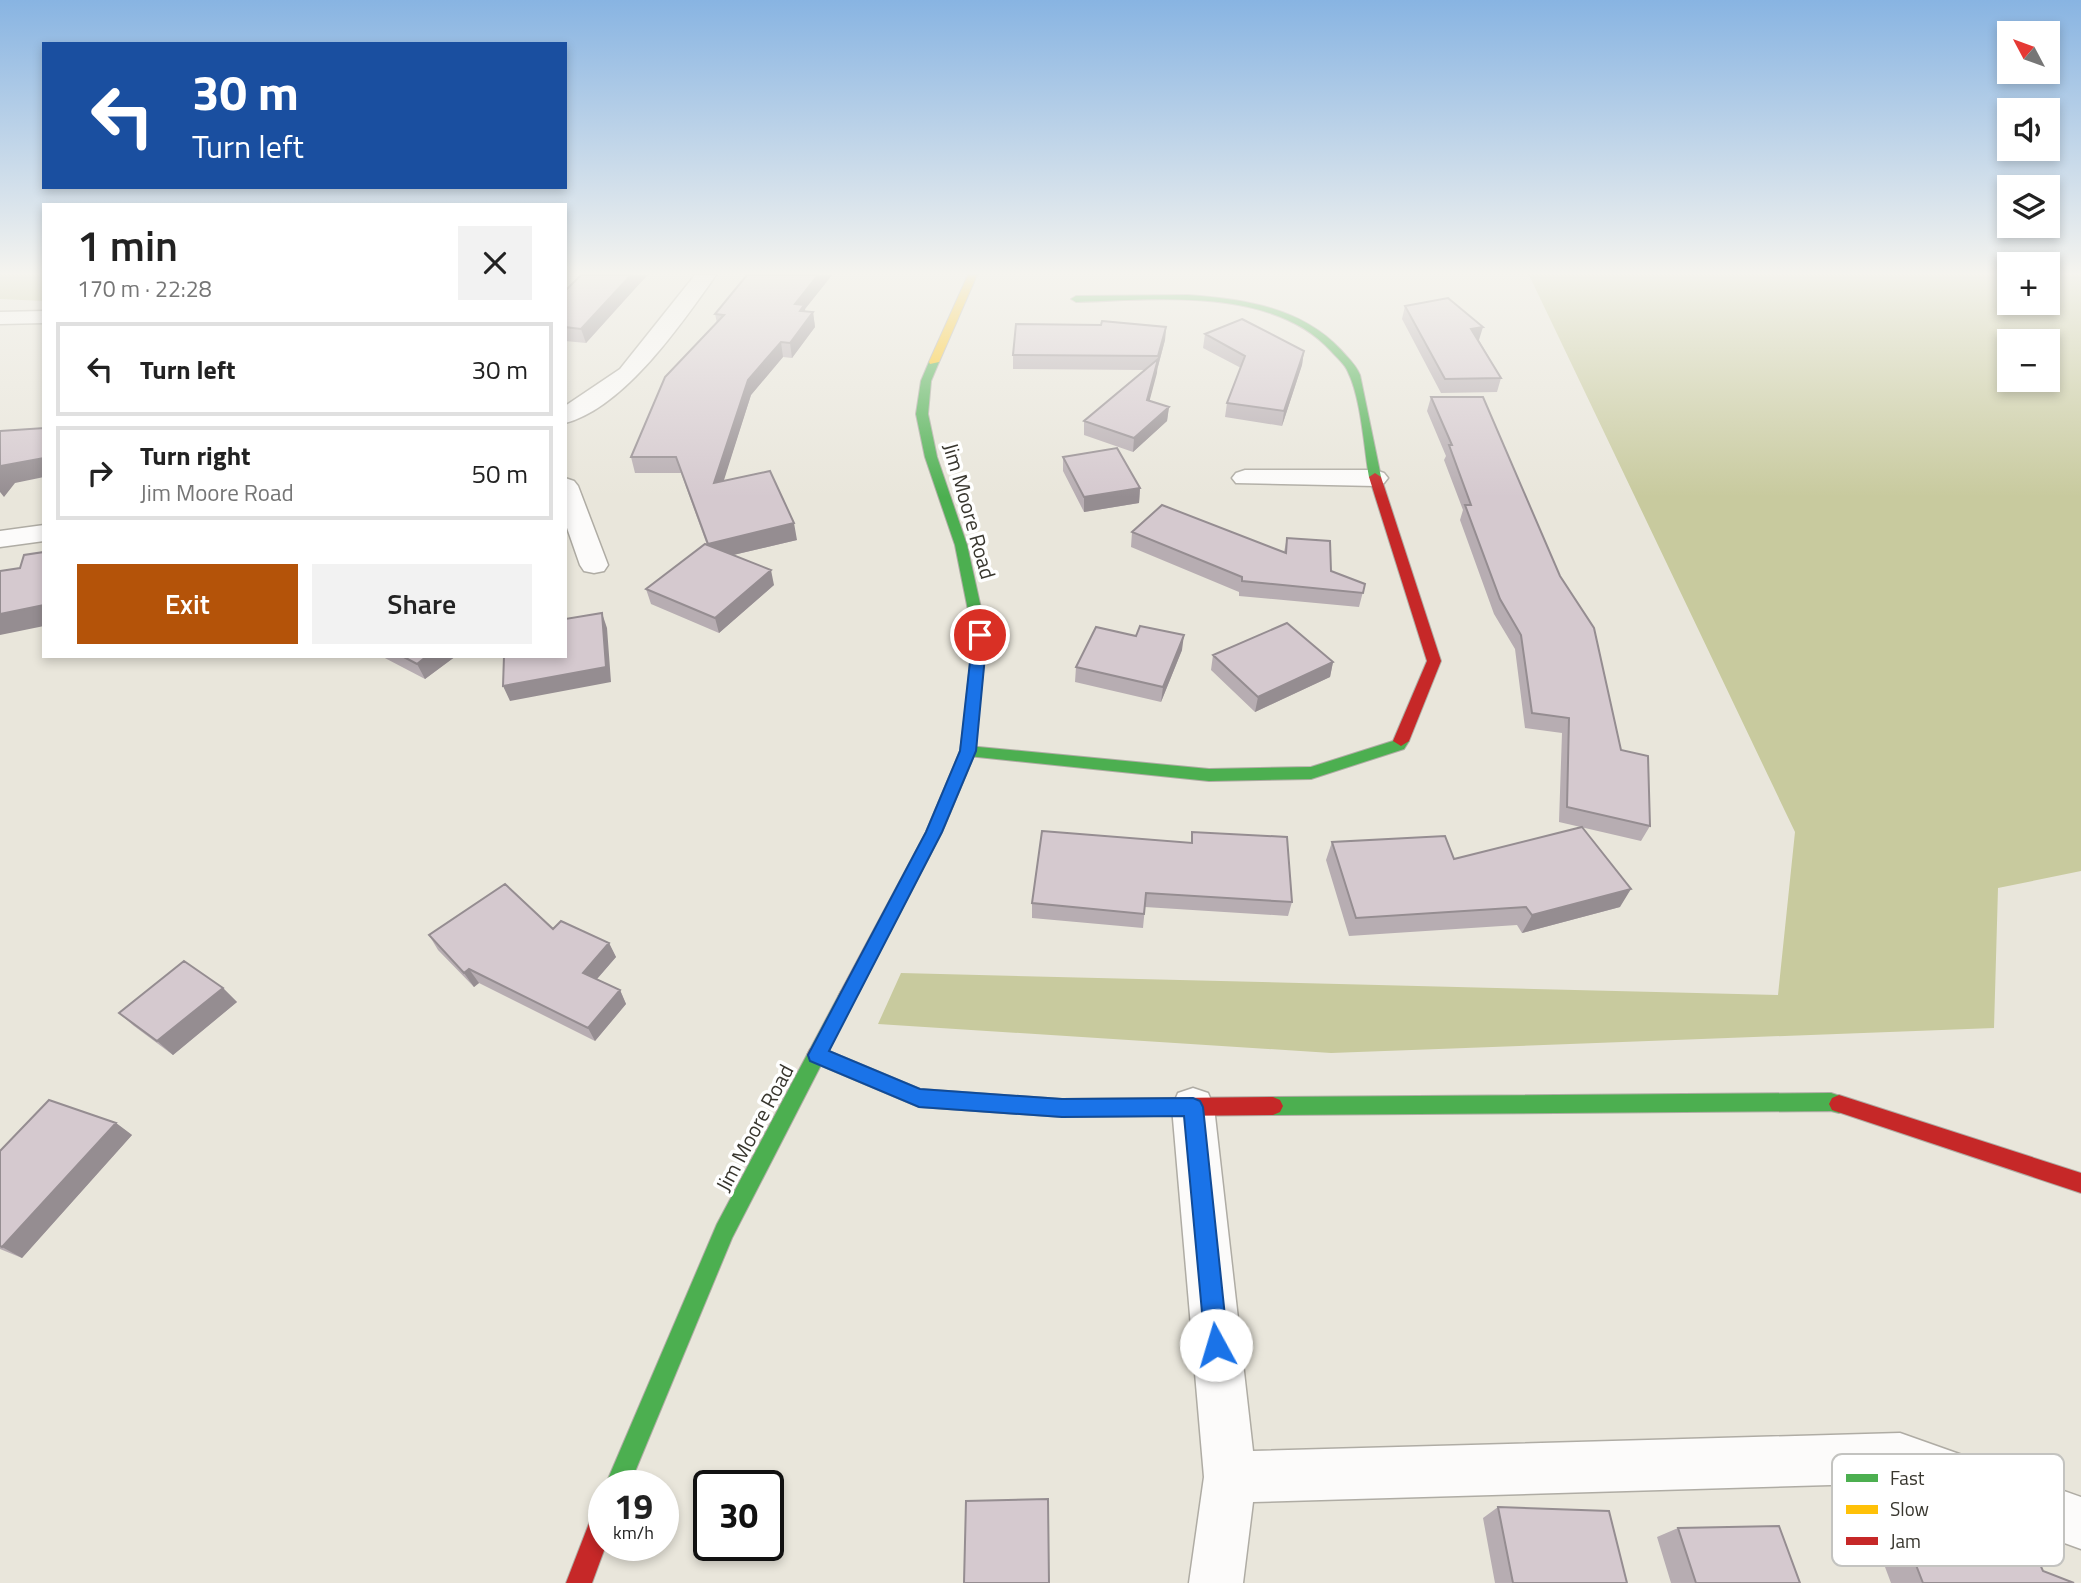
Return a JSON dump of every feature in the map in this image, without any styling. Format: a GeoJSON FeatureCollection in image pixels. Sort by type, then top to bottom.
{"type":"FeatureCollection","features":[{"type":"Feature","properties":{"kind":"street"},"geometry":{"type":"LineString","coordinates":[[567,415],[628,374],[648,349]]}},
{"type":"Feature","properties":{"kind":"street","name":"Jim Moore Road"},"geometry":{"type":"LineString","coordinates":[[624,1470],[724,1231],[934,832],[968,751],[980,635],[961,545],[930,457],[922,414],[926,381],[940,349]]}},
{"type":"Feature","properties":{"kind":"street"},"geometry":{"type":"LineString","coordinates":[[968,751],[1209,775],[1311,773],[1399,745],[1434,661],[1374,478],[1354,370],[1333,349]]}},
{"type":"Feature","properties":{"kind":"street"},"geometry":{"type":"LineString","coordinates":[[1245,478],[1374,478]]}},
{"type":"Feature","properties":{"kind":"street"},"geometry":{"type":"LineString","coordinates":[[567,491],[594,565]]}},
{"type":"Feature","properties":{"kind":"street"},"geometry":{"type":"LineString","coordinates":[[0,539],[42,533]]}},
{"type":"Feature","properties":{"kind":"street"},"geometry":{"type":"LineString","coordinates":[[817,1055],[919,1098],[1062,1108],[1831,1102],[2081,1183]]}},
{"type":"Feature","properties":{"kind":"street"},"geometry":{"type":"LineString","coordinates":[[1193,1107],[1230,1476],[1216,1583]]}},
{"type":"Feature","properties":{"kind":"street"},"geometry":{"type":"LineString","coordinates":[[1230,1476],[1832,1460]]}},
{"type":"Feature","properties":{"kind":"street"},"geometry":{"type":"LineString","coordinates":[[2064,1517],[2081,1523]]}},
{"type":"Feature","properties":{"kind":"street"},"geometry":{"type":"LineString","coordinates":[[579,1583],[588,1559]]}},
{"type":"Feature","properties":{"kind":"green space"},"geometry":{"type":"Polygon","coordinates":[[[1564,349],[1997,349],[1997,392],[2060,392],[2060,349],[2081,349],[2081,871],[1998,888],[1994,1028],[1331,1053],[878,1024],[901,973],[1778,995],[1795,832],[1564,349]]]}},
{"type":"Feature","properties":{"kind":"building"},"geometry":{"type":"Polygon","coordinates":[[[692,349],[775,349],[748,380],[714,483],[770,471],[794,523],[708,544],[676,457],[631,457],[665,377],[692,349]]]}},
{"type":"Feature","properties":{"kind":"building"},"geometry":{"type":"Polygon","coordinates":[[[1014,349],[1160,349],[1158,356],[1013,355],[1014,349]]]}},
{"type":"Feature","properties":{"kind":"building"},"geometry":{"type":"Polygon","coordinates":[[[1232,349],[1304,351],[1284,411],[1227,403],[1245,356],[1232,349]]]}},
{"type":"Feature","properties":{"kind":"building"},"geometry":{"type":"Polygon","coordinates":[[[1428,349],[1483,349],[1501,378],[1445,379],[1428,349]]]}},
{"type":"Feature","properties":{"kind":"building"},"geometry":{"type":"Polygon","coordinates":[[[1158,359],[1147,400],[1169,407],[1134,438],[1084,421],[1158,359]]]}},
{"type":"Feature","properties":{"kind":"building"},"geometry":{"type":"Polygon","coordinates":[[[1431,397],[1483,397],[1560,576],[1594,628],[1621,750],[1648,756],[1650,826],[1567,807],[1569,718],[1532,713],[1521,635],[1500,599],[1465,505],[1471,505],[1449,445],[1452,445],[1431,397]]]}},
{"type":"Feature","properties":{"kind":"building"},"geometry":{"type":"Polygon","coordinates":[[[42,428],[42,458],[0,467],[0,431],[42,428]]]}},
{"type":"Feature","properties":{"kind":"building"},"geometry":{"type":"Polygon","coordinates":[[[1117,448],[1140,488],[1084,497],[1063,457],[1117,448]]]}},
{"type":"Feature","properties":{"kind":"building"},"geometry":{"type":"Polygon","coordinates":[[[1162,505],[1286,553],[1287,538],[1330,541],[1331,571],[1365,584],[1363,593],[1242,581],[1242,577],[1132,532],[1162,505]]]}},
{"type":"Feature","properties":{"kind":"building"},"geometry":{"type":"Polygon","coordinates":[[[705,544],[771,570],[715,618],[646,589],[705,544]]]}},
{"type":"Feature","properties":{"kind":"building"},"geometry":{"type":"Polygon","coordinates":[[[42,552],[42,605],[0,614],[0,571],[20,568],[24,555],[42,552]]]}},
{"type":"Feature","properties":{"kind":"building"},"geometry":{"type":"Polygon","coordinates":[[[602,613],[606,667],[503,686],[504,658],[567,658],[567,619],[602,613]]]}},
{"type":"Feature","properties":{"kind":"building"},"geometry":{"type":"Polygon","coordinates":[[[1287,623],[1333,662],[1258,697],[1213,655],[1287,623]]]}},
{"type":"Feature","properties":{"kind":"building"},"geometry":{"type":"Polygon","coordinates":[[[1140,626],[1184,635],[1163,687],[1076,667],[1096,627],[1136,636],[1140,626]]]}},
{"type":"Feature","properties":{"kind":"building"},"geometry":{"type":"Polygon","coordinates":[[[406,658],[424,658],[417,664],[406,658]]]}},
{"type":"Feature","properties":{"kind":"building"},"geometry":{"type":"Polygon","coordinates":[[[1582,827],[1631,889],[1532,915],[1526,907],[1356,918],[1332,842],[1445,836],[1454,859],[1582,827]]]}},
{"type":"Feature","properties":{"kind":"building"},"geometry":{"type":"Polygon","coordinates":[[[1042,831],[1192,843],[1192,832],[1287,837],[1292,902],[1146,893],[1144,914],[1032,903],[1042,831]]]}},
{"type":"Feature","properties":{"kind":"building"},"geometry":{"type":"Polygon","coordinates":[[[505,884],[553,929],[561,921],[609,943],[583,973],[620,990],[588,1028],[469,969],[464,973],[429,935],[505,884]]]}},
{"type":"Feature","properties":{"kind":"building"},"geometry":{"type":"Polygon","coordinates":[[[184,961],[223,988],[157,1041],[119,1013],[184,961]]]}},
{"type":"Feature","properties":{"kind":"building"},"geometry":{"type":"Polygon","coordinates":[[[49,1100],[116,1123],[2,1247],[0,1151],[49,1100]]]}},
{"type":"Feature","properties":{"kind":"building"},"geometry":{"type":"Polygon","coordinates":[[[1048,1499],[1049,1583],[964,1583],[966,1501],[1048,1499]]]}},
{"type":"Feature","properties":{"kind":"building"},"geometry":{"type":"Polygon","coordinates":[[[1498,1507],[1609,1511],[1627,1583],[1513,1583],[1498,1507]]]}},
{"type":"Feature","properties":{"kind":"building"},"geometry":{"type":"Polygon","coordinates":[[[1779,1526],[1800,1583],[1696,1583],[1678,1528],[1779,1526]]]}},
{"type":"Feature","properties":{"kind":"building"},"geometry":{"type":"Polygon","coordinates":[[[1916,1566],[2041,1566],[2043,1571],[2074,1583],[1923,1583],[1916,1566]]]}},
{"type":"Feature","properties":{"kind":"traffic: fast"},"geometry":{"type":"LineString","coordinates":[[1334,349],[1355,375],[1375,477]]}},
{"type":"Feature","properties":{"kind":"traffic: fast"},"geometry":{"type":"LineString","coordinates":[[934,362],[926,381],[922,414],[931,457],[961,545],[980,635],[970,730]]}},
{"type":"Feature","properties":{"kind":"traffic: fast"},"geometry":{"type":"LineString","coordinates":[[968,751],[1209,775],[1311,773],[1399,745],[1401,741]]}},
{"type":"Feature","properties":{"kind":"traffic: fast"},"geometry":{"type":"LineString","coordinates":[[624,1470],[724,1231],[847,997]]}},
{"type":"Feature","properties":{"kind":"traffic: fast"},"geometry":{"type":"LineString","coordinates":[[1273,1106],[1839,1104]]}},
{"type":"Feature","properties":{"kind":"traffic: slow"},"geometry":{"type":"LineString","coordinates":[[934,362],[940,349]]}},
{"type":"Feature","properties":{"kind":"traffic: jam"},"geometry":{"type":"LineString","coordinates":[[1375,477],[1434,661],[1401,741]]}},
{"type":"Feature","properties":{"kind":"traffic: jam"},"geometry":{"type":"LineString","coordinates":[[847,997],[934,832],[968,751],[970,730]]}},
{"type":"Feature","properties":{"kind":"traffic: jam"},"geometry":{"type":"LineString","coordinates":[[817,1055],[919,1098],[1062,1108],[1273,1106]]}},
{"type":"Feature","properties":{"kind":"traffic: jam"},"geometry":{"type":"LineString","coordinates":[[1839,1104],[2081,1183]]}},
{"type":"Feature","properties":{"kind":"traffic: jam"},"geometry":{"type":"LineString","coordinates":[[579,1583],[588,1559]]}},
{"type":"Feature","properties":{"kind":"route"},"geometry":{"type":"LineString","coordinates":[[980,635],[968,751],[934,832],[817,1055],[919,1098],[1062,1108],[1193,1107],[1216,1345]]}}]}
